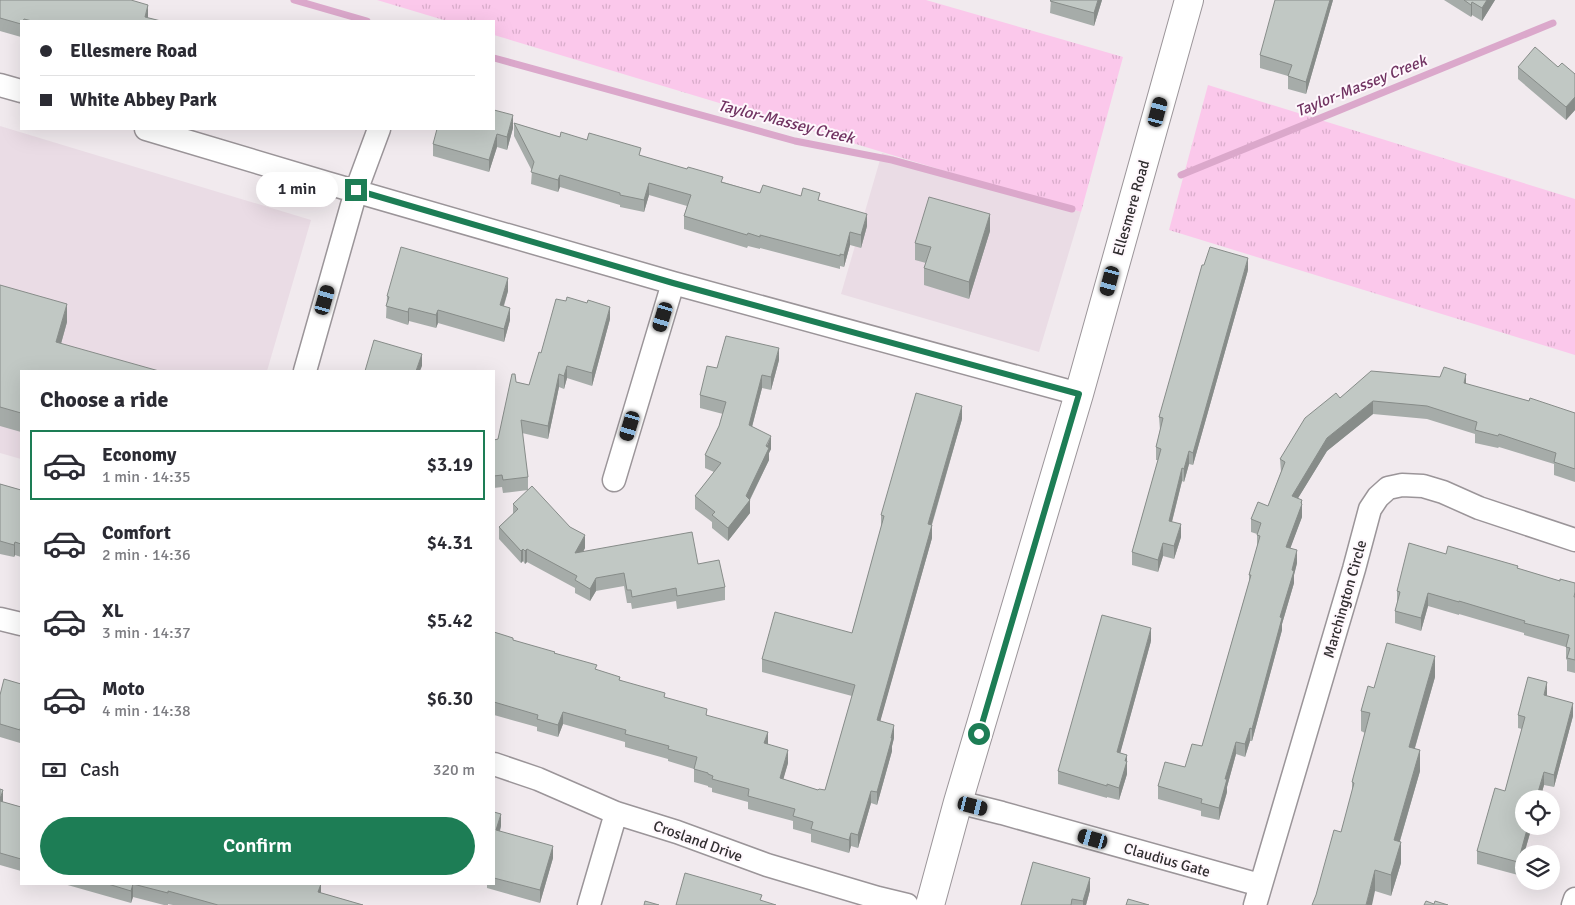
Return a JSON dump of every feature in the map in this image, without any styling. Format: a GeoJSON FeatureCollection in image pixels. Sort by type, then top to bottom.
{"type":"FeatureCollection","features":[{"type":"Feature","properties":{"kind":"main road","name":"Ellesmere Road"},"geometry":{"type":"LineString","coordinates":[[930,905],[958,802],[1079,394],[1189,0]]}},
{"type":"Feature","properties":{"kind":"street"},"geometry":{"type":"LineString","coordinates":[[0,85],[20,92]]}},
{"type":"Feature","properties":{"kind":"street"},"geometry":{"type":"LineString","coordinates":[[149,130],[673,283],[1079,394]]}},
{"type":"Feature","properties":{"kind":"street"},"geometry":{"type":"LineString","coordinates":[[304,370],[356,190],[379,130]]}},
{"type":"Feature","properties":{"kind":"street"},"geometry":{"type":"LineString","coordinates":[[614,480],[673,283]]}},
{"type":"Feature","properties":{"kind":"street","name":"Marchington Circle"},"geometry":{"type":"LineString","coordinates":[[1258,895],[1370,509],[1378,497],[1388,488],[1402,485],[1422,486],[1443,492],[1479,508],[1575,540]]}},
{"type":"Feature","properties":{"kind":"street"},"geometry":{"type":"LineString","coordinates":[[0,619],[20,624]]}},
{"type":"Feature","properties":{"kind":"street","name":"Crosland Drive"},"geometry":{"type":"LineString","coordinates":[[495,764],[538,779],[616,813],[677,832],[767,865],[907,905]]}},
{"type":"Feature","properties":{"kind":"street","name":"Claudius Gate"},"geometry":{"type":"LineString","coordinates":[[958,802],[1258,895]]}},
{"type":"Feature","properties":{"kind":"street"},"geometry":{"type":"LineString","coordinates":[[589,905],[616,813]]}},
{"type":"Feature","properties":{"kind":"street"},"geometry":{"type":"LineString","coordinates":[[1573,905],[1575,899]]}},
{"type":"Feature","properties":{"kind":"shaded area"},"geometry":{"type":"Polygon","coordinates":[[[0,126],[311,220],[267,370],[20,370],[20,459],[0,453],[0,126]]]}},
{"type":"Feature","properties":{"kind":"shaded area"},"geometry":{"type":"Polygon","coordinates":[[[882,153],[1081,212],[1039,352],[841,294],[882,153]]]}},
{"type":"Feature","properties":{"kind":"green space"},"geometry":{"type":"Polygon","coordinates":[[[377,0],[926,0],[1123,57],[1081,212],[495,35],[495,20],[444,20],[377,0]]]}},
{"type":"Feature","properties":{"kind":"green space"},"geometry":{"type":"Polygon","coordinates":[[[1208,85],[1575,199],[1575,355],[1169,230],[1208,85]]]}},
{"type":"Feature","properties":{"kind":"building"},"geometry":{"type":"Polygon","coordinates":[[[0,0],[131,0],[148,5],[145,17],[157,20],[24,19],[20,20],[20,24],[0,18],[0,0]]]}},
{"type":"Feature","properties":{"kind":"building"},"geometry":{"type":"Polygon","coordinates":[[[1051,0],[1098,0],[1094,13],[1051,0]]]}},
{"type":"Feature","properties":{"kind":"building"},"geometry":{"type":"Polygon","coordinates":[[[1275,0],[1330,0],[1306,82],[1288,76],[1292,65],[1260,55],[1275,0]]]}},
{"type":"Feature","properties":{"kind":"building"},"geometry":{"type":"Polygon","coordinates":[[[1464,0],[1487,0],[1482,8],[1472,2],[1471,5],[1464,0]]]}},
{"type":"Feature","properties":{"kind":"building"},"geometry":{"type":"Polygon","coordinates":[[[1535,47],[1558,67],[1562,63],[1575,74],[1575,97],[1566,107],[1518,67],[1535,47]]]}},
{"type":"Feature","properties":{"kind":"building"},"geometry":{"type":"Polygon","coordinates":[[[495,110],[513,115],[507,137],[497,134],[489,160],[433,144],[437,130],[495,130],[495,110]]]}},
{"type":"Feature","properties":{"kind":"building"},"geometry":{"type":"Polygon","coordinates":[[[514,123],[560,137],[561,132],[587,140],[589,133],[641,148],[639,155],[723,177],[721,182],[760,193],[763,185],[801,196],[803,188],[820,193],[818,200],[867,214],[861,235],[850,232],[844,255],[840,254],[840,256],[760,235],[760,237],[748,233],[747,235],[684,216],[691,195],[649,183],[644,200],[620,195],[620,193],[560,175],[558,180],[531,172],[534,162],[514,123]]]}},
{"type":"Feature","properties":{"kind":"building"},"geometry":{"type":"Polygon","coordinates":[[[929,197],[990,214],[969,282],[924,268],[931,247],[915,243],[929,197]]]}},
{"type":"Feature","properties":{"kind":"building"},"geometry":{"type":"Polygon","coordinates":[[[401,247],[508,278],[500,305],[510,308],[504,329],[438,310],[436,315],[409,308],[408,312],[386,306],[401,247]]]}},
{"type":"Feature","properties":{"kind":"building"},"geometry":{"type":"Polygon","coordinates":[[[1210,247],[1248,258],[1193,453],[1189,451],[1184,469],[1182,468],[1169,521],[1181,524],[1174,546],[1163,543],[1158,560],[1132,552],[1161,449],[1156,447],[1163,418],[1159,417],[1202,265],[1204,265],[1210,247]]]}},
{"type":"Feature","properties":{"kind":"building"},"geometry":{"type":"Polygon","coordinates":[[[0,285],[67,304],[56,342],[155,370],[20,370],[20,413],[0,407],[0,285]]]}},
{"type":"Feature","properties":{"kind":"building"},"geometry":{"type":"Polygon","coordinates":[[[567,297],[587,303],[588,300],[610,307],[592,373],[567,366],[564,376],[559,374],[548,426],[521,420],[528,477],[503,480],[502,475],[495,476],[495,440],[498,439],[512,374],[515,374],[516,382],[529,385],[539,352],[541,353],[556,299],[566,301],[567,297]]]}},
{"type":"Feature","properties":{"kind":"building"},"geometry":{"type":"Polygon","coordinates":[[[726,336],[779,348],[771,377],[762,375],[749,425],[771,436],[766,446],[769,448],[746,496],[750,500],[728,528],[712,515],[715,512],[695,496],[721,463],[705,455],[719,426],[726,402],[700,395],[707,366],[717,368],[726,336]]]}},
{"type":"Feature","properties":{"kind":"building"},"geometry":{"type":"Polygon","coordinates":[[[374,340],[422,354],[416,370],[365,370],[374,340]]]}},
{"type":"Feature","properties":{"kind":"building"},"geometry":{"type":"Polygon","coordinates":[[[1444,367],[1466,374],[1464,383],[1529,401],[1530,398],[1575,413],[1575,469],[1554,462],[1556,453],[1499,434],[1498,436],[1475,430],[1477,422],[1427,406],[1373,401],[1327,438],[1292,496],[1302,500],[1286,547],[1297,550],[1292,570],[1294,571],[1280,617],[1282,618],[1252,729],[1250,728],[1245,744],[1236,742],[1219,808],[1201,803],[1202,799],[1158,786],[1165,762],[1185,767],[1192,744],[1202,746],[1251,575],[1249,575],[1260,536],[1257,535],[1261,523],[1251,519],[1258,502],[1268,506],[1285,462],[1280,459],[1305,418],[1336,393],[1340,398],[1371,371],[1440,377],[1444,367]]]}},
{"type":"Feature","properties":{"kind":"building"},"geometry":{"type":"Polygon","coordinates":[[[916,393],[962,406],[928,524],[932,525],[877,720],[894,725],[892,738],[877,792],[871,791],[858,835],[851,833],[849,840],[811,829],[813,822],[793,816],[795,809],[748,796],[749,789],[712,779],[713,776],[708,773],[694,769],[697,757],[668,749],[669,746],[625,734],[626,730],[563,712],[558,725],[537,719],[538,715],[495,702],[495,632],[513,638],[513,640],[597,665],[595,669],[620,677],[619,680],[665,693],[664,697],[707,709],[706,715],[768,732],[764,743],[788,750],[780,778],[818,790],[825,790],[855,685],[762,659],[775,612],[852,633],[884,516],[881,515],[916,393]]]}},
{"type":"Feature","properties":{"kind":"building"},"geometry":{"type":"Polygon","coordinates":[[[0,484],[20,490],[20,544],[15,542],[14,545],[0,541],[0,484]]]}},
{"type":"Feature","properties":{"kind":"building"},"geometry":{"type":"Polygon","coordinates":[[[532,486],[570,527],[585,535],[575,553],[692,532],[698,564],[719,560],[725,587],[677,596],[676,588],[632,597],[631,590],[627,590],[624,573],[596,578],[590,589],[575,580],[577,576],[527,549],[521,551],[499,527],[518,509],[513,504],[532,486]]]}},
{"type":"Feature","properties":{"kind":"building"},"geometry":{"type":"Polygon","coordinates":[[[1409,543],[1446,554],[1448,546],[1518,566],[1517,568],[1560,581],[1560,579],[1575,583],[1575,660],[1567,658],[1570,648],[1566,647],[1569,635],[1524,623],[1525,621],[1459,601],[1428,593],[1421,618],[1395,611],[1400,592],[1397,591],[1409,543]]]}},
{"type":"Feature","properties":{"kind":"building"},"geometry":{"type":"Polygon","coordinates":[[[1102,615],[1151,628],[1117,752],[1127,755],[1119,788],[1058,771],[1102,615]]]}},
{"type":"Feature","properties":{"kind":"building"},"geometry":{"type":"Polygon","coordinates":[[[1387,643],[1435,656],[1409,747],[1420,750],[1394,840],[1401,842],[1391,875],[1375,870],[1366,905],[1312,905],[1334,830],[1341,832],[1370,713],[1361,711],[1368,686],[1374,688],[1387,643]]]}},
{"type":"Feature","properties":{"kind":"building"},"geometry":{"type":"Polygon","coordinates":[[[1528,677],[1547,682],[1544,695],[1573,703],[1554,775],[1544,772],[1539,790],[1515,790],[1515,835],[1526,835],[1523,845],[1515,845],[1515,861],[1477,851],[1495,788],[1505,791],[1525,717],[1518,715],[1528,677]]]}},
{"type":"Feature","properties":{"kind":"building"},"geometry":{"type":"Polygon","coordinates":[[[4,679],[20,684],[20,730],[0,724],[0,695],[4,679]]]}},
{"type":"Feature","properties":{"kind":"building"},"geometry":{"type":"Polygon","coordinates":[[[0,801],[20,807],[20,859],[0,853],[0,801]]]}},
{"type":"Feature","properties":{"kind":"building"},"geometry":{"type":"Polygon","coordinates":[[[495,812],[501,814],[496,830],[553,846],[540,890],[495,878],[495,812]]]}},
{"type":"Feature","properties":{"kind":"building"},"geometry":{"type":"Polygon","coordinates":[[[1033,862],[1090,878],[1083,901],[1072,899],[1071,905],[1021,905],[1033,862]]]}},
{"type":"Feature","properties":{"kind":"building"},"geometry":{"type":"Polygon","coordinates":[[[685,873],[762,895],[760,900],[776,905],[676,905],[685,873]]]}},
{"type":"Feature","properties":{"kind":"building"},"geometry":{"type":"Polygon","coordinates":[[[111,885],[133,885],[131,891],[111,885]]]}},
{"type":"Feature","properties":{"kind":"building"},"geometry":{"type":"Polygon","coordinates":[[[137,885],[321,885],[318,892],[363,905],[218,905],[168,891],[168,893],[137,885]]]}},
{"type":"Feature","properties":{"kind":"building"},"geometry":{"type":"Polygon","coordinates":[[[1128,899],[1149,905],[1126,905],[1128,899]]]}},
{"type":"Feature","properties":{"kind":"building"},"geometry":{"type":"Polygon","coordinates":[[[645,901],[659,905],[644,905],[645,901]]]}},
{"type":"Feature","properties":{"kind":"building"},"geometry":{"type":"Polygon","coordinates":[[[1426,901],[1434,904],[1435,901],[1448,905],[1424,905],[1426,901]]]}},
{"type":"Feature","properties":{"kind":"waterway","name":"Taylor-Massey Creek"},"geometry":{"type":"LineString","coordinates":[[294,0],[364,20]]}},
{"type":"Feature","properties":{"kind":"waterway","name":"Taylor-Massey Creek"},"geometry":{"type":"LineString","coordinates":[[1181,175],[1553,23]]}},
{"type":"Feature","properties":{"kind":"waterway","name":"Taylor-Massey Creek"},"geometry":{"type":"LineString","coordinates":[[495,58],[795,141],[892,160],[1072,209]]}},
{"type":"Feature","properties":{"kind":"route"},"geometry":{"type":"LineString","coordinates":[[356,190],[673,283],[1079,394],[979,734]]}}]}
